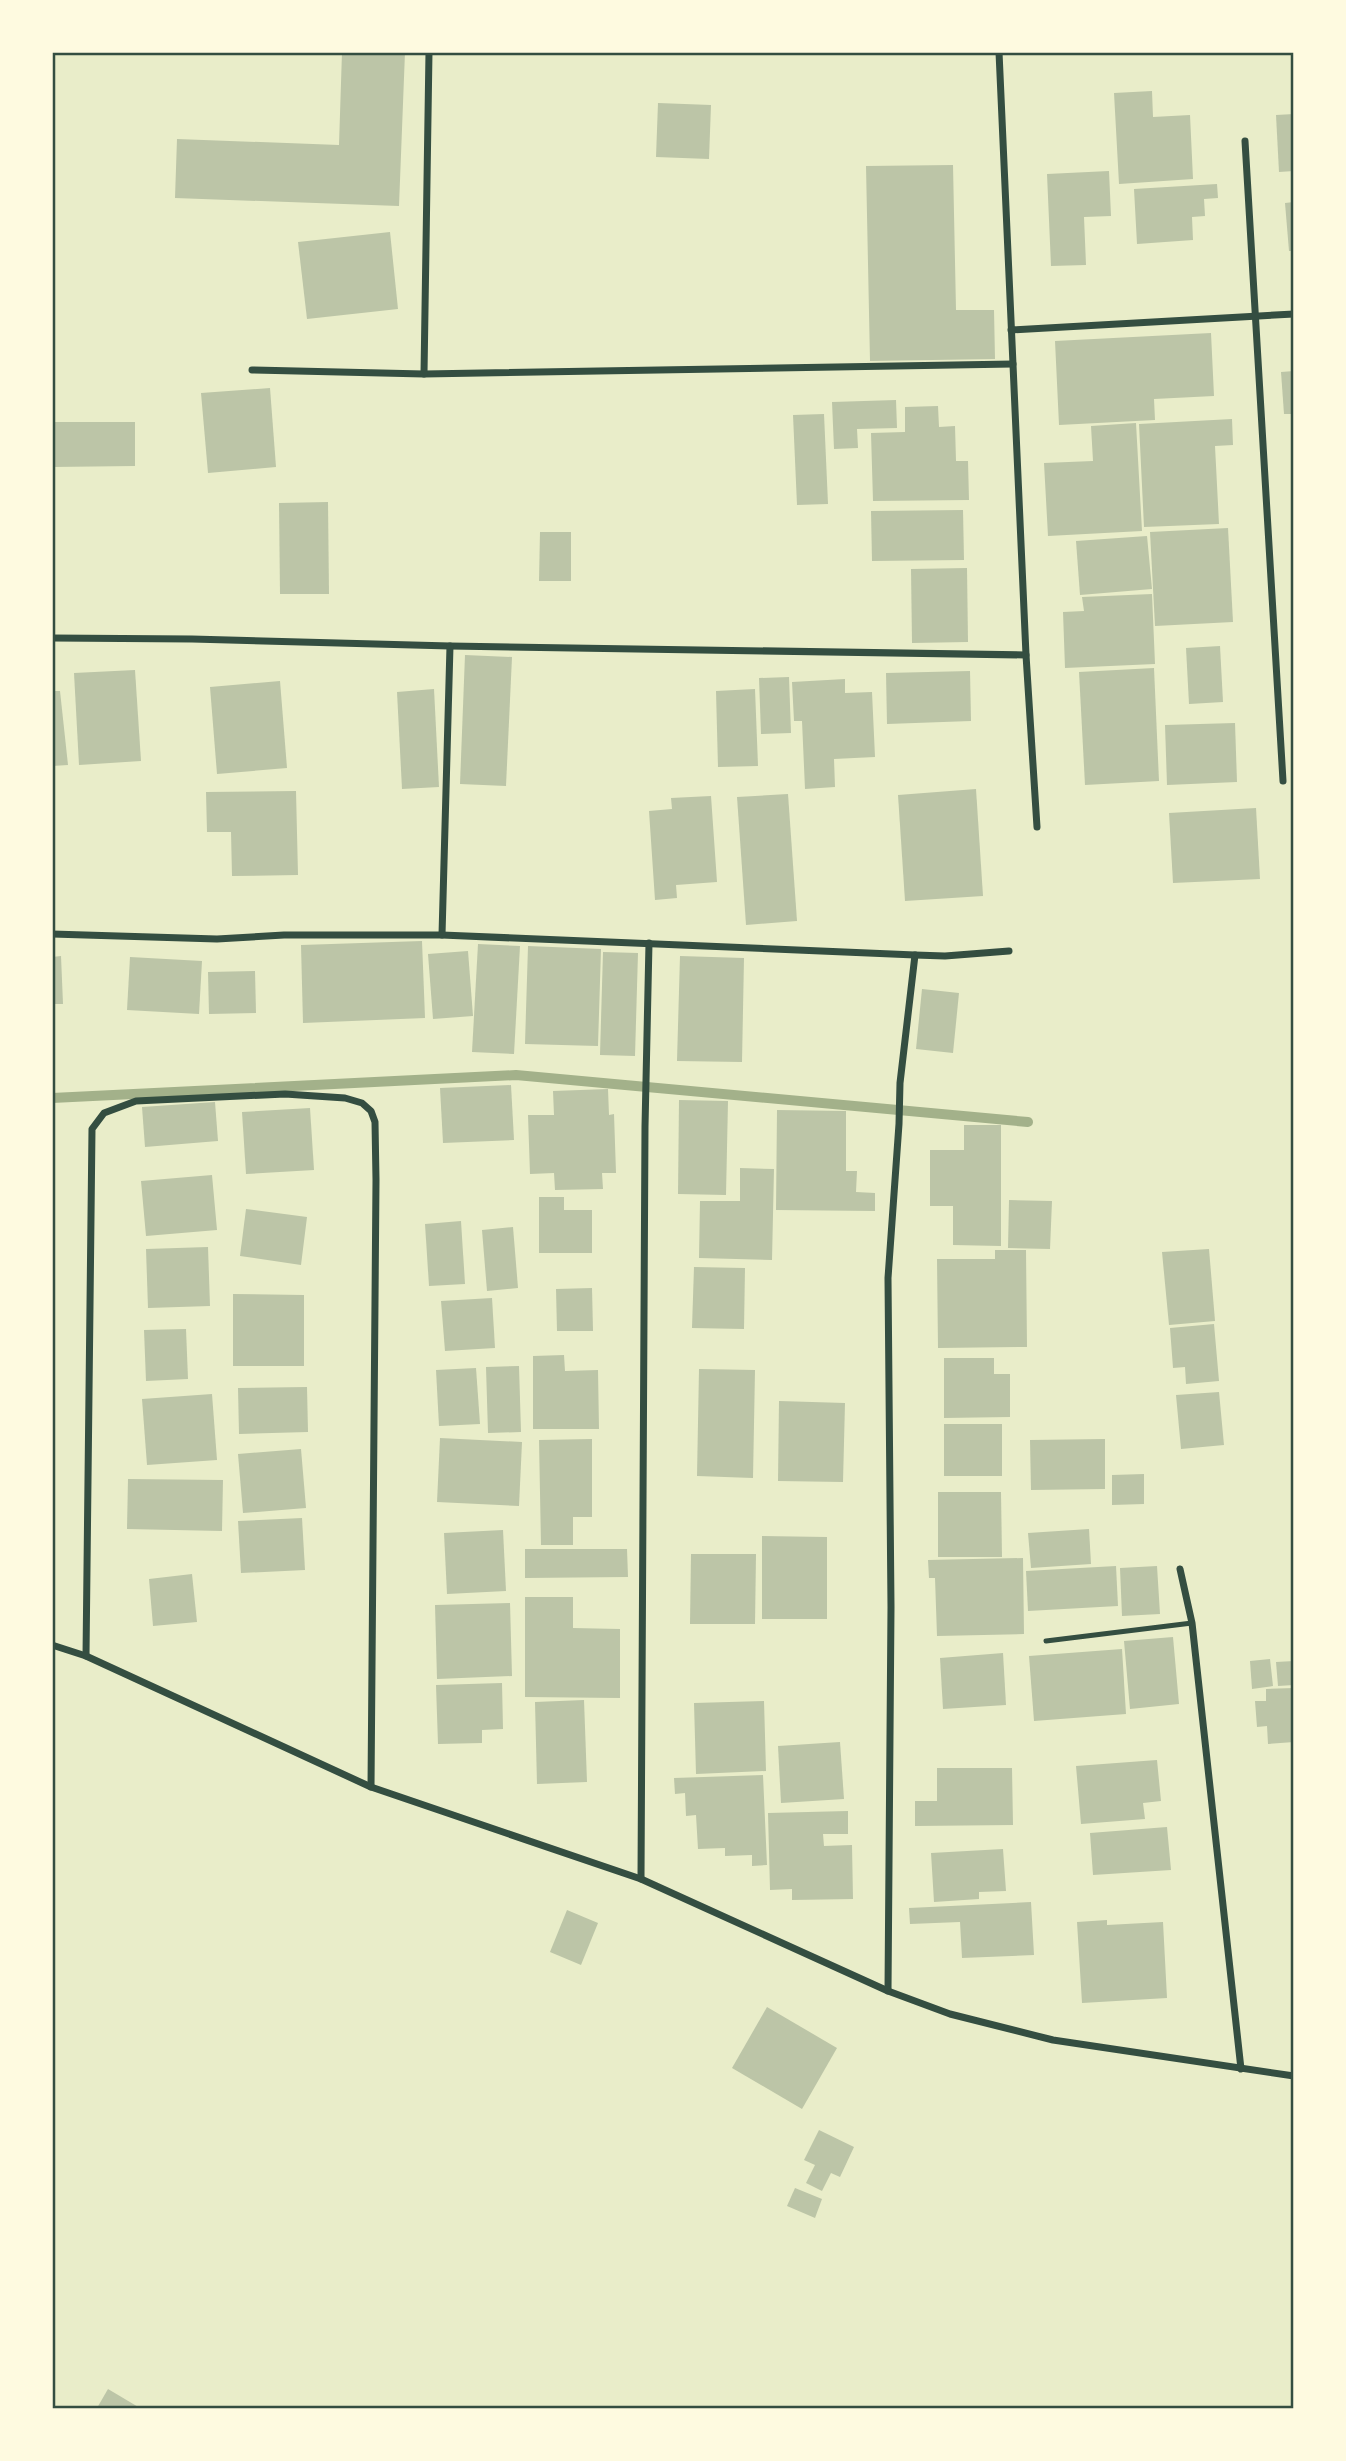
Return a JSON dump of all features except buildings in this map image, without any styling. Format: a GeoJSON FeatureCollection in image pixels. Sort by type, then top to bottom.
{"type":"FeatureCollection","features":[{"type":"Feature","properties":{"kind":"street"},"geometry":{"type":"LineString","coordinates":[[424,374],[429,52]]}},
{"type":"Feature","properties":{"kind":"street"},"geometry":{"type":"LineString","coordinates":[[999,52],[1026,655],[1037,827]]}},
{"type":"Feature","properties":{"kind":"street"},"geometry":{"type":"LineString","coordinates":[[1245,141],[1283,781]]}},
{"type":"Feature","properties":{"kind":"street"},"geometry":{"type":"LineString","coordinates":[[1011,330],[1293,314]]}},
{"type":"Feature","properties":{"kind":"street"},"geometry":{"type":"LineString","coordinates":[[252,370],[424,374],[1013,364]]}},
{"type":"Feature","properties":{"kind":"street"},"geometry":{"type":"LineString","coordinates":[[52,638],[1026,655]]}},
{"type":"Feature","properties":{"kind":"street"},"geometry":{"type":"LineString","coordinates":[[442,935],[450,646]]}},
{"type":"Feature","properties":{"kind":"street"},"geometry":{"type":"LineString","coordinates":[[52,934],[217,939],[284,935],[442,935],[945,956],[1009,951]]}},
{"type":"Feature","properties":{"kind":"street"},"geometry":{"type":"LineString","coordinates":[[641,1879],[645,1127],[649,943]]}},
{"type":"Feature","properties":{"kind":"street"},"geometry":{"type":"LineString","coordinates":[[888,1991],[891,1606],[888,1278],[900,1083],[915,955]]}},
{"type":"Feature","properties":{"kind":"street"},"geometry":{"type":"LineString","coordinates":[[86,1656],[92,1129],[104,1113],[136,1101],[285,1094],[345,1098],[362,1103],[371,1111],[375,1122],[371,1787]]}},
{"type":"Feature","properties":{"kind":"street"},"geometry":{"type":"LineString","coordinates":[[1180,1569],[1192,1623],[1241,2069]]}},
{"type":"Feature","properties":{"kind":"street"},"geometry":{"type":"LineString","coordinates":[[52,1645],[86,1656],[371,1787],[641,1879],[888,1991],[950,2014],[1053,2040],[1293,2076]]}},
{"type":"Feature","properties":{"kind":"lane"},"geometry":{"type":"LineString","coordinates":[[1046,1641],[1192,1623]]}},
{"type":"Feature","properties":{"kind":"waterway"},"geometry":{"type":"LineString","coordinates":[[52,1098],[516,1075],[1028,1122]]}}]}
